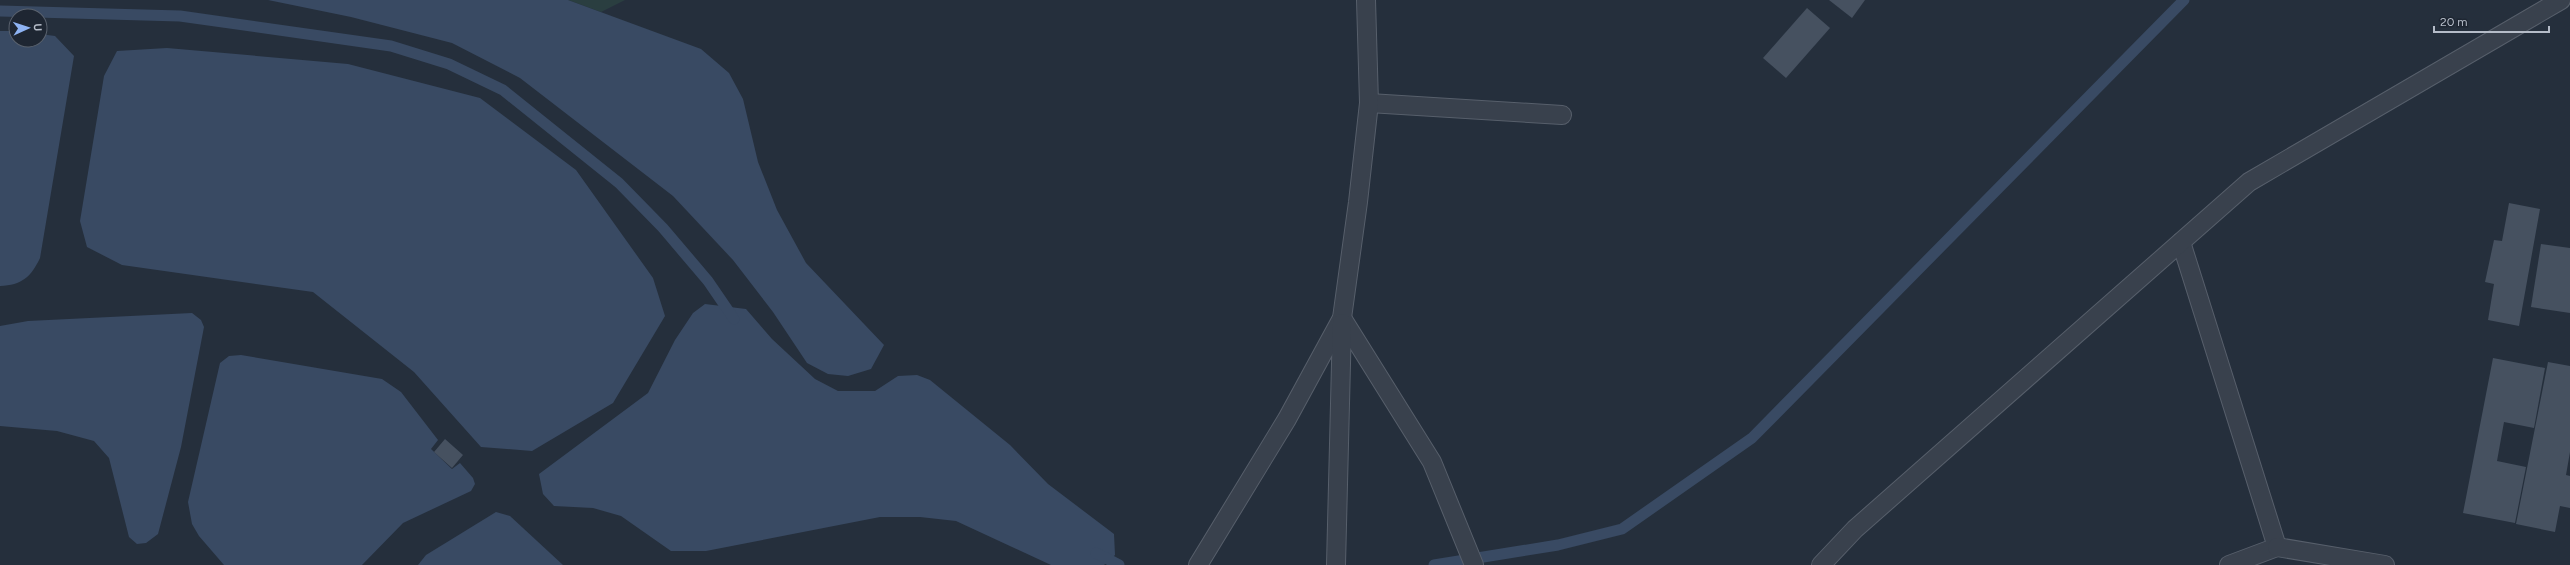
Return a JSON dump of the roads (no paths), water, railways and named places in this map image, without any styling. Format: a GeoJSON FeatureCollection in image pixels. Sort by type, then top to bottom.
{"type":"FeatureCollection","features":[{"type":"Feature","properties":{"kind":"lane"},"geometry":{"type":"LineString","coordinates":[[1336,565],[1335,525],[1342,318],[1358,202],[1369,103],[1366,0]]}},
{"type":"Feature","properties":{"kind":"lane"},"geometry":{"type":"LineString","coordinates":[[1821,565],[1855,529],[2249,182],[2561,0]]}},
{"type":"Feature","properties":{"kind":"lane"},"geometry":{"type":"LineString","coordinates":[[1369,103],[1562,115]]}},
{"type":"Feature","properties":{"kind":"lane"},"geometry":{"type":"LineString","coordinates":[[2181,242],[2277,547]]}},
{"type":"Feature","properties":{"kind":"lane"},"geometry":{"type":"LineString","coordinates":[[1342,318],[1432,462],[1474,565]]}},
{"type":"Feature","properties":{"kind":"lane"},"geometry":{"type":"LineString","coordinates":[[1198,565],[1287,419],[1342,318]]}},
{"type":"Feature","properties":{"kind":"lane"},"geometry":{"type":"LineString","coordinates":[[2229,565],[2277,547],[2385,565]]}},
{"type":"Feature","properties":{"kind":"water"},"geometry":{"type":"Polygon","coordinates":[[[268,0],[568,0],[701,49],[729,73],[743,99],[758,162],[777,210],[806,263],[884,345],[871,369],[848,376],[828,374],[807,363],[773,312],[733,260],[673,196],[520,78],[452,43],[351,17],[268,0]]]}},
{"type":"Feature","properties":{"kind":"water"},"geometry":{"type":"Polygon","coordinates":[[[0,31],[8,31],[8,48],[48,48],[48,35],[55,36],[74,56],[40,258],[37,265],[25,279],[14,284],[0,286],[0,31]]]}},
{"type":"Feature","properties":{"kind":"water"},"geometry":{"type":"Polygon","coordinates":[[[167,48],[348,64],[480,98],[576,170],[653,278],[665,316],[613,403],[532,451],[481,447],[414,372],[313,292],[122,265],[87,247],[80,221],[104,76],[117,51],[167,48]]]}},
{"type":"Feature","properties":{"kind":"water"},"geometry":{"type":"Polygon","coordinates":[[[705,304],[746,309],[772,339],[815,379],[838,391],[875,391],[898,376],[917,375],[930,380],[1010,445],[1048,484],[1114,534],[1115,555],[1104,565],[1051,565],[956,521],[920,517],[880,517],[706,551],[671,551],[621,516],[593,508],[554,506],[543,494],[539,474],[648,393],[675,340],[693,313],[705,304]]]}},
{"type":"Feature","properties":{"kind":"water"},"geometry":{"type":"Polygon","coordinates":[[[192,313],[201,320],[204,327],[181,447],[158,534],[146,543],[137,544],[129,537],[109,458],[94,441],[57,431],[0,426],[0,326],[28,321],[192,313]]]}},
{"type":"Feature","properties":{"kind":"water"},"geometry":{"type":"Polygon","coordinates":[[[241,355],[382,379],[401,392],[438,440],[431,449],[452,469],[460,463],[473,478],[475,484],[471,491],[403,523],[362,565],[224,565],[199,536],[192,524],[188,502],[220,363],[229,356],[241,355]]]}},
{"type":"Feature","properties":{"kind":"water"},"geometry":{"type":"Polygon","coordinates":[[[496,512],[510,516],[563,565],[418,565],[426,555],[496,512]]]}},
{"type":"Feature","properties":{"kind":"waterway"},"geometry":{"type":"LineString","coordinates":[[1434,565],[1558,545],[1622,529],[1752,438],[2184,0]]}},
{"type":"Feature","properties":{"kind":"waterway"},"geometry":{"type":"LineString","coordinates":[[0,11],[180,16],[391,46],[449,64],[503,90],[619,183],[663,228],[708,281],[734,319]]}},
{"type":"Feature","properties":{"kind":"waterway"},"geometry":{"type":"LineString","coordinates":[[1096,553],[1119,565]]}}]}
